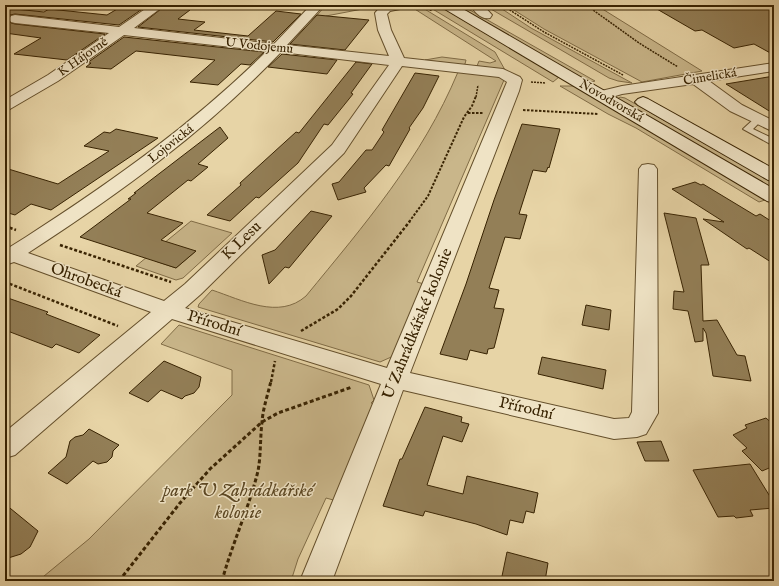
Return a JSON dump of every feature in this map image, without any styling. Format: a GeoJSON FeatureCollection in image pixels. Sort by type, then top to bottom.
{"type":"FeatureCollection","features":[{"type":"Feature","properties":{"kind":"street","name":"K Hájovně"},"geometry":{"type":"LineString","coordinates":[[5,106],[53,78],[159,5]]}},
{"type":"Feature","properties":{"kind":"street","name":"Lojovická"},"geometry":{"type":"LineString","coordinates":[[7,255],[38,237],[143,166],[167,147],[226,99],[278,48],[318,5]]}},
{"type":"Feature","properties":{"kind":"street"},"geometry":{"type":"LineString","coordinates":[[398,61],[390,40],[384,31],[380,17],[382,10],[402,5]]}},
{"type":"Feature","properties":{"kind":"street","name":"Novodvorská"},"geometry":{"type":"LineString","coordinates":[[447,5],[774,197]]}},
{"type":"Feature","properties":{"kind":"street","name":"Novodvorská"},"geometry":{"type":"LineString","coordinates":[[469,5],[774,176]]}},
{"type":"Feature","properties":{"kind":"street"},"geometry":{"type":"LineString","coordinates":[[476,5],[486,14]]}},
{"type":"Feature","properties":{"kind":"street"},"geometry":{"type":"LineString","coordinates":[[10,21],[34,8]]}},
{"type":"Feature","properties":{"kind":"street","name":"U Vodojemu"},"geometry":{"type":"LineString","coordinates":[[10,21],[278,48],[503,73]]}},
{"type":"Feature","properties":{"kind":"street"},"geometry":{"type":"LineString","coordinates":[[330,54],[353,51],[374,44],[384,31]]}},
{"type":"Feature","properties":{"kind":"street","name":"K Lesu"},"geometry":{"type":"LineString","coordinates":[[5,447],[192,289],[338,149],[398,61]]}},
{"type":"Feature","properties":{"kind":"street","name":"Čimelická"},"geometry":{"type":"LineString","coordinates":[[622,90],[774,67]]}},
{"type":"Feature","properties":{"kind":"street","name":"U Zahrádkářské kolonie"},"geometry":{"type":"LineString","coordinates":[[316,581],[388,377],[505,108],[515,80],[503,73]]}},
{"type":"Feature","properties":{"kind":"street"},"geometry":{"type":"LineString","coordinates":[[696,80],[736,108],[774,127]]}},
{"type":"Feature","properties":{"kind":"street"},"geometry":{"type":"LineString","coordinates":[[602,95],[622,90]]}},
{"type":"Feature","properties":{"kind":"street","name":"Přírodní"},"geometry":{"type":"LineString","coordinates":[[167,310],[291,339],[388,377],[614,429],[637,427],[645,413],[648,169]]}},
{"type":"Feature","properties":{"kind":"street","name":"Ohrobecká"},"geometry":{"type":"LineString","coordinates":[[7,255],[167,310]]}},
{"type":"Feature","properties":{"kind":"lane"},"geometry":{"type":"LineString","coordinates":[[758,120],[747,130],[774,143]]}},
{"type":"Feature","properties":{"kind":"path"},"geometry":{"type":"LineString","coordinates":[[502,5],[544,32],[645,87]]}},
{"type":"Feature","properties":{"kind":"path"},"geometry":{"type":"LineString","coordinates":[[586,5],[639,43],[683,70],[696,80]]}},
{"type":"Feature","properties":{"kind":"path"},"geometry":{"type":"LineString","coordinates":[[222,581],[229,555],[251,495],[258,470],[262,442],[262,422],[277,356],[291,339],[338,309],[410,221],[428,196],[464,117],[472,109],[478,91],[477,70]]}},
{"type":"Feature","properties":{"kind":"path"},"geometry":{"type":"LineString","coordinates":[[505,108],[602,114]]}},
{"type":"Feature","properties":{"kind":"path"},"geometry":{"type":"LineString","coordinates":[[5,226],[192,289]]}},
{"type":"Feature","properties":{"kind":"path"},"geometry":{"type":"LineString","coordinates":[[5,282],[139,334]]}},
{"type":"Feature","properties":{"kind":"path"},"geometry":{"type":"LineString","coordinates":[[119,581],[180,503],[210,469],[262,422],[278,413],[358,385],[388,377]]}},
{"type":"Feature","properties":{"kind":"green space"},"geometry":{"type":"Polygon","coordinates":[[[326,5],[370,5],[373,7],[326,16],[300,43],[299,36],[326,5]]]}},
{"type":"Feature","properties":{"kind":"green space"},"geometry":{"type":"Polygon","coordinates":[[[418,5],[495,52],[505,70],[477,66],[479,61],[490,63],[496,61],[410,6],[418,5]]]}},
{"type":"Feature","properties":{"kind":"green space"},"geometry":{"type":"Polygon","coordinates":[[[426,5],[433,5],[443,8],[559,77],[553,82],[426,5]]]}},
{"type":"Feature","properties":{"kind":"green space"},"geometry":{"type":"Polygon","coordinates":[[[455,5],[461,5],[595,81],[588,83],[455,5]]]}},
{"type":"Feature","properties":{"kind":"green space"},"geometry":{"type":"Polygon","coordinates":[[[484,5],[496,5],[531,28],[632,83],[609,78],[484,5]]]}},
{"type":"Feature","properties":{"kind":"green space"},"geometry":{"type":"Polygon","coordinates":[[[506,5],[596,5],[702,71],[642,82],[544,29],[506,5]]]}},
{"type":"Feature","properties":{"kind":"green space"},"geometry":{"type":"Polygon","coordinates":[[[442,57],[466,60],[465,64],[462,65],[425,60],[442,57]]]}},
{"type":"Feature","properties":{"kind":"green space"},"geometry":{"type":"Polygon","coordinates":[[[458,72],[500,77],[504,80],[417,282],[424,284],[398,354],[380,362],[198,307],[212,290],[248,303],[272,307],[284,307],[295,303],[306,296],[371,216],[410,162],[444,103],[458,72]]]}},
{"type":"Feature","properties":{"kind":"green space"},"geometry":{"type":"Polygon","coordinates":[[[560,86],[574,86],[753,191],[765,200],[759,202],[636,128],[608,114],[560,86]]]}},
{"type":"Feature","properties":{"kind":"green space"},"geometry":{"type":"Polygon","coordinates":[[[620,97],[625,98],[774,183],[774,190],[617,99],[620,97]]]}},
{"type":"Feature","properties":{"kind":"green space"},"geometry":{"type":"Polygon","coordinates":[[[191,221],[232,233],[183,278],[176,280],[136,266],[191,221]],[[196,251],[155,261],[176,268],[196,251]]]}},
{"type":"Feature","properties":{"kind":"green space","name":"park U Zahrádkářské kolonie"},"geometry":{"type":"Polygon","coordinates":[[[179,325],[369,385],[374,400],[371,403],[377,405],[337,501],[326,498],[298,559],[291,581],[38,581],[89,539],[232,395],[232,370],[161,344],[179,325]]]}},
{"type":"Feature","properties":{"kind":"building"},"geometry":{"type":"Polygon","coordinates":[[[124,5],[148,5],[119,25],[15,14],[10,15],[8,20],[15,24],[105,34],[67,60],[14,54],[41,38],[5,33],[5,8],[44,12],[49,9],[107,15],[124,5]]]}},
{"type":"Feature","properties":{"kind":"building"},"geometry":{"type":"Polygon","coordinates":[[[166,5],[190,8],[188,9],[190,10],[178,19],[205,22],[194,30],[248,36],[276,11],[301,14],[273,42],[138,27],[166,5]]]}},
{"type":"Feature","properties":{"kind":"building"},"geometry":{"type":"Polygon","coordinates":[[[650,5],[774,5],[774,55],[754,44],[734,48],[702,30],[695,31],[650,5]]]}},
{"type":"Feature","properties":{"kind":"building"},"geometry":{"type":"Polygon","coordinates":[[[317,15],[369,20],[345,50],[290,44],[317,15]]]}},
{"type":"Feature","properties":{"kind":"building"},"geometry":{"type":"Polygon","coordinates":[[[124,37],[264,52],[250,65],[241,64],[218,85],[190,82],[215,60],[136,51],[111,69],[86,67],[91,63],[87,63],[124,37]]]}},
{"type":"Feature","properties":{"kind":"building"},"geometry":{"type":"Polygon","coordinates":[[[282,54],[337,60],[327,74],[268,67],[282,54]]]}},
{"type":"Feature","properties":{"kind":"building"},"geometry":{"type":"Polygon","coordinates":[[[356,62],[372,64],[351,93],[353,94],[328,125],[324,124],[298,163],[259,198],[256,197],[230,221],[207,215],[241,185],[240,183],[296,132],[299,133],[356,62]]]}},
{"type":"Feature","properties":{"kind":"building"},"geometry":{"type":"Polygon","coordinates":[[[415,73],[439,76],[423,108],[409,128],[410,129],[389,166],[386,165],[364,188],[366,192],[338,200],[332,184],[339,182],[366,150],[372,150],[384,132],[382,130],[415,73]]]}},
{"type":"Feature","properties":{"kind":"building"},"geometry":{"type":"Polygon","coordinates":[[[774,76],[774,114],[726,84],[774,76]]]}},
{"type":"Feature","properties":{"kind":"building"},"geometry":{"type":"Polygon","coordinates":[[[522,124],[560,129],[549,168],[548,167],[546,172],[533,170],[519,214],[527,215],[520,239],[505,237],[489,288],[499,290],[494,308],[504,309],[494,348],[488,349],[487,354],[470,350],[467,360],[440,354],[466,284],[494,200],[522,124]]]}},
{"type":"Feature","properties":{"kind":"building"},"geometry":{"type":"Polygon","coordinates":[[[220,127],[228,138],[198,164],[208,167],[191,181],[188,180],[147,213],[183,223],[161,240],[196,251],[176,268],[80,237],[131,199],[128,199],[220,127]]]}},
{"type":"Feature","properties":{"kind":"building"},"geometry":{"type":"Polygon","coordinates":[[[116,129],[158,138],[51,210],[31,204],[15,215],[5,212],[5,168],[58,184],[109,151],[84,146],[104,132],[110,133],[116,129]]]}},
{"type":"Feature","properties":{"kind":"building"},"geometry":{"type":"Polygon","coordinates":[[[695,182],[701,185],[703,184],[756,216],[760,214],[774,223],[774,264],[749,248],[747,249],[703,219],[724,222],[672,189],[695,182]]]}},
{"type":"Feature","properties":{"kind":"building"},"geometry":{"type":"Polygon","coordinates":[[[311,211],[332,216],[289,268],[285,267],[269,284],[262,255],[275,250],[311,211]]]}},
{"type":"Feature","properties":{"kind":"building"},"geometry":{"type":"Polygon","coordinates":[[[664,213],[696,218],[709,265],[701,265],[703,321],[717,320],[737,355],[745,356],[751,381],[713,376],[706,333],[703,328],[703,341],[695,342],[688,311],[673,309],[674,291],[684,292],[664,213]]]}},
{"type":"Feature","properties":{"kind":"building"},"geometry":{"type":"Polygon","coordinates":[[[5,297],[48,312],[46,314],[100,335],[79,353],[56,344],[52,348],[5,330],[5,297]]]}},
{"type":"Feature","properties":{"kind":"building"},"geometry":{"type":"Polygon","coordinates":[[[586,305],[611,310],[609,330],[582,325],[586,305]]]}},
{"type":"Feature","properties":{"kind":"building"},"geometry":{"type":"Polygon","coordinates":[[[542,357],[606,370],[603,389],[538,374],[542,357]]]}},
{"type":"Feature","properties":{"kind":"building"},"geometry":{"type":"Polygon","coordinates":[[[164,361],[201,377],[199,387],[194,393],[185,396],[182,399],[161,390],[148,402],[129,393],[164,361]]]}},
{"type":"Feature","properties":{"kind":"building"},"geometry":{"type":"Polygon","coordinates":[[[425,407],[462,417],[461,422],[469,424],[462,442],[443,436],[427,485],[463,494],[467,476],[538,493],[534,513],[526,511],[523,523],[510,520],[507,535],[476,524],[425,511],[423,516],[383,506],[400,459],[402,459],[425,407]]]}},
{"type":"Feature","properties":{"kind":"building"},"geometry":{"type":"Polygon","coordinates":[[[766,418],[774,425],[774,466],[762,471],[742,451],[747,448],[733,435],[747,428],[745,425],[766,418]]]}},
{"type":"Feature","properties":{"kind":"building"},"geometry":{"type":"Polygon","coordinates":[[[89,429],[119,445],[113,451],[112,457],[107,462],[98,464],[93,461],[67,484],[48,473],[66,457],[70,441],[75,437],[83,435],[89,429]]]}},
{"type":"Feature","properties":{"kind":"building"},"geometry":{"type":"Polygon","coordinates":[[[661,441],[669,461],[645,461],[637,442],[661,441]]]}},
{"type":"Feature","properties":{"kind":"building"},"geometry":{"type":"Polygon","coordinates":[[[750,464],[774,503],[774,508],[750,510],[753,516],[736,518],[734,516],[718,517],[693,470],[750,464]]]}},
{"type":"Feature","properties":{"kind":"building"},"geometry":{"type":"Polygon","coordinates":[[[5,504],[38,531],[30,547],[21,554],[5,559],[5,504]]]}},
{"type":"Feature","properties":{"kind":"building"},"geometry":{"type":"Polygon","coordinates":[[[507,552],[548,563],[545,581],[501,581],[507,552]]]}}]}
